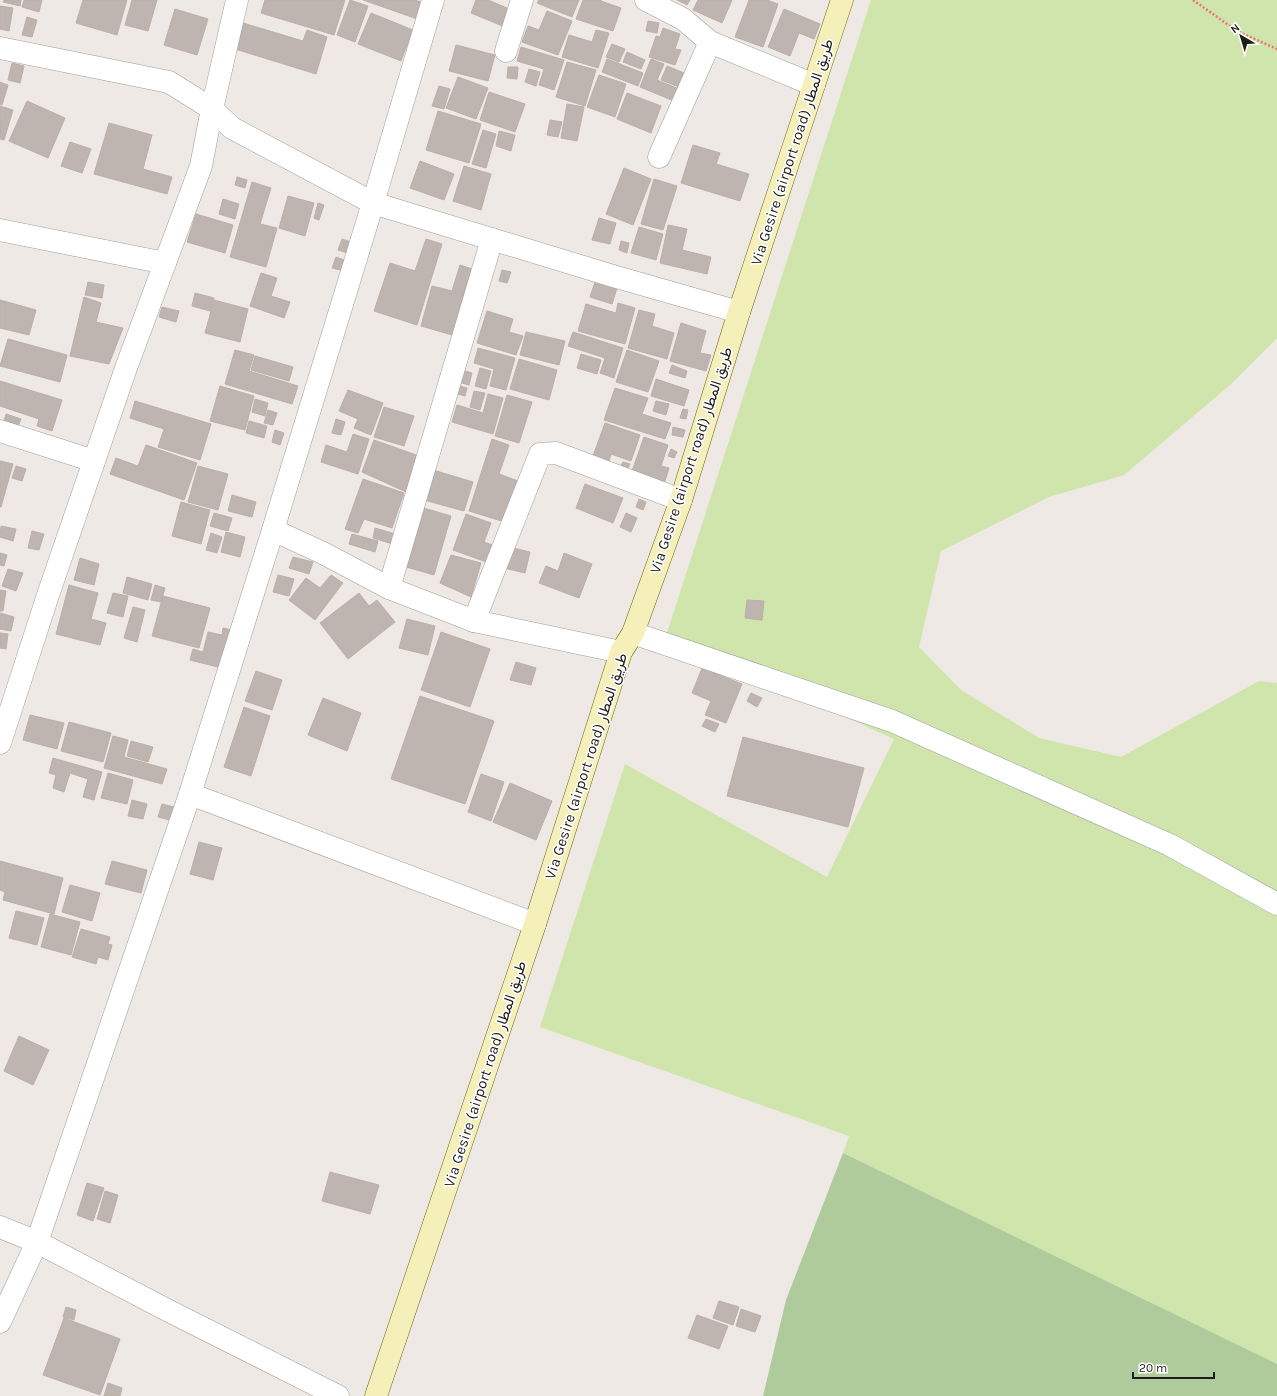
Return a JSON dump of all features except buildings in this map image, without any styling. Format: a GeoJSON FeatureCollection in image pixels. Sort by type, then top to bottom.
{"type":"FeatureCollection","features":[{"type":"Feature","properties":{"kind":"main road","name":"Via Gesire (airport road) طريق المطار"},"geometry":{"type":"LineString","coordinates":[[376,1396],[535,924],[621,652],[633,633],[682,500],[739,312],[842,0]]}},
{"type":"Feature","properties":{"kind":"street"},"geometry":{"type":"LineString","coordinates":[[0,743],[126,368],[201,166],[212,109],[237,0]]}},
{"type":"Feature","properties":{"kind":"street"},"geometry":{"type":"LineString","coordinates":[[0,1322],[37,1242],[190,794],[273,530],[373,203],[433,0]]}},
{"type":"Feature","properties":{"kind":"street"},"geometry":{"type":"LineString","coordinates":[[506,51],[522,0]]}},
{"type":"Feature","properties":{"kind":"street"},"geometry":{"type":"LineString","coordinates":[[646,0],[682,19],[710,42],[814,85]]}},
{"type":"Feature","properties":{"kind":"street"},"geometry":{"type":"LineString","coordinates":[[659,157],[710,42]]}},
{"type":"Feature","properties":{"kind":"street"},"geometry":{"type":"LineString","coordinates":[[0,48],[169,82],[212,109],[232,128],[373,203],[613,276],[739,312]]}},
{"type":"Feature","properties":{"kind":"street"},"geometry":{"type":"LineString","coordinates":[[0,230],[165,263]]}},
{"type":"Feature","properties":{"kind":"street"},"geometry":{"type":"LineString","coordinates":[[389,588],[492,239]]}},
{"type":"Feature","properties":{"kind":"street"},"geometry":{"type":"LineString","coordinates":[[0,431],[94,461]]}},
{"type":"Feature","properties":{"kind":"street"},"geometry":{"type":"LineString","coordinates":[[474,621],[540,454],[556,453],[682,500]]}},
{"type":"Feature","properties":{"kind":"street"},"geometry":{"type":"LineString","coordinates":[[273,530],[323,553],[389,588],[474,621],[621,652]]}},
{"type":"Feature","properties":{"kind":"street"},"geometry":{"type":"LineString","coordinates":[[633,633],[892,720],[1170,845],[1277,904]]}},
{"type":"Feature","properties":{"kind":"street"},"geometry":{"type":"LineString","coordinates":[[190,794],[535,924]]}},
{"type":"Feature","properties":{"kind":"street"},"geometry":{"type":"LineString","coordinates":[[0,1227],[37,1242],[167,1310],[338,1396]]}},
{"type":"Feature","properties":{"kind":"path"},"geometry":{"type":"LineString","coordinates":[[1193,0],[1237,31],[1277,49]]}},
{"type":"Feature","properties":{"kind":"green space"},"geometry":{"type":"Polygon","coordinates":[[[871,0],[1277,0],[1277,338],[1230,385],[1124,475],[1049,497],[941,551],[919,647],[961,690],[1039,738],[1121,757],[1259,681],[1277,683],[1277,1364],[843,1153],[849,1136],[540,1027],[625,764],[827,877],[894,739],[666,636],[871,0]]]}},
{"type":"Feature","properties":{"kind":"green space"},"geometry":{"type":"Polygon","coordinates":[[[843,1153],[1277,1364],[1277,1396],[763,1396],[786,1300],[843,1153]]]}}]}
